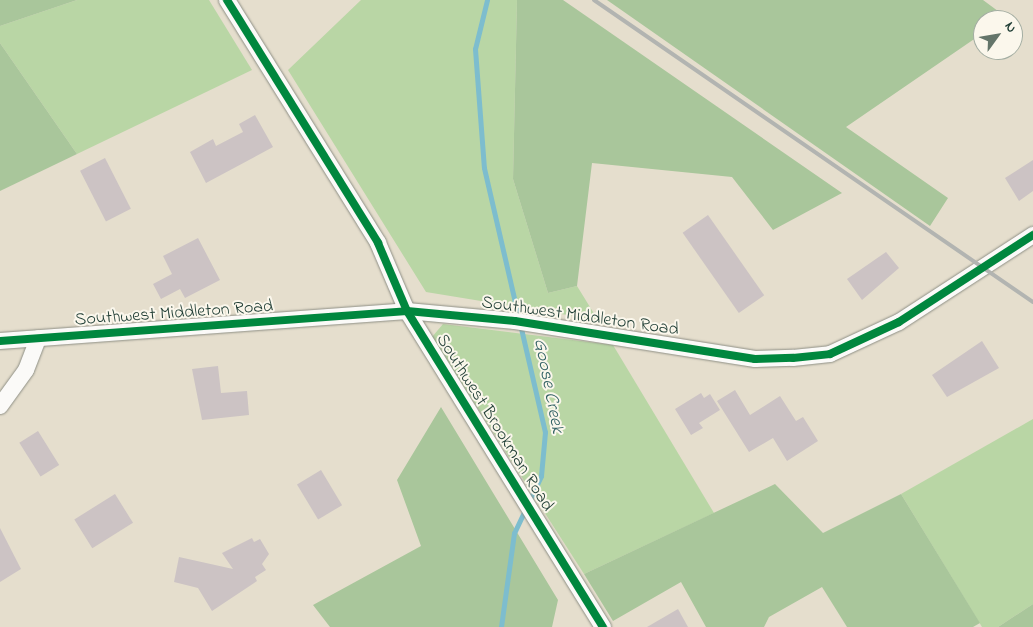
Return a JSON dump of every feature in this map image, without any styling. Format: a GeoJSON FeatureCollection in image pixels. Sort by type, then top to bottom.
{"type":"FeatureCollection","features":[{"type":"Feature","properties":{"kind":"street","name":"Southwest Brookman Road"},"geometry":{"type":"LineString","coordinates":[[228,0],[378,243],[407,311],[603,627]]}},
{"type":"Feature","properties":{"kind":"street","name":"Southwest Middleton Road"},"geometry":{"type":"LineString","coordinates":[[0,340],[407,311],[516,321],[756,359],[794,358],[830,354],[899,322],[1033,235]]}},
{"type":"Feature","properties":{"kind":"street"},"geometry":{"type":"LineString","coordinates":[[0,406],[26,370],[38,338]]}},
{"type":"Feature","properties":{"kind":"green space"},"geometry":{"type":"Polygon","coordinates":[[[0,0],[77,0],[0,26],[0,0]]]}},
{"type":"Feature","properties":{"kind":"green space"},"geometry":{"type":"Polygon","coordinates":[[[77,0],[209,0],[252,70],[77,154],[0,43],[0,26],[77,0]]]}},
{"type":"Feature","properties":{"kind":"green space"},"geometry":{"type":"Polygon","coordinates":[[[361,0],[517,0],[513,179],[548,293],[577,286],[598,320],[426,292],[288,70],[361,0]]]}},
{"type":"Feature","properties":{"kind":"green space"},"geometry":{"type":"Polygon","coordinates":[[[517,0],[563,0],[842,193],[773,230],[732,177],[592,163],[577,286],[548,293],[513,179],[517,0]]]}},
{"type":"Feature","properties":{"kind":"green space"},"geometry":{"type":"Polygon","coordinates":[[[607,0],[983,0],[997,10],[973,10],[973,40],[846,127],[948,198],[930,226],[607,0]]]}},
{"type":"Feature","properties":{"kind":"green space"},"geometry":{"type":"Polygon","coordinates":[[[0,43],[77,154],[0,191],[0,43]]]}},
{"type":"Feature","properties":{"kind":"green space"},"geometry":{"type":"Polygon","coordinates":[[[443,324],[613,345],[714,513],[584,574],[432,337],[443,324]]]}},
{"type":"Feature","properties":{"kind":"green space"},"geometry":{"type":"Polygon","coordinates":[[[441,407],[558,600],[552,627],[330,627],[313,605],[421,546],[397,480],[441,407]]]}},
{"type":"Feature","properties":{"kind":"green space"},"geometry":{"type":"Polygon","coordinates":[[[1033,419],[1033,604],[998,627],[982,627],[901,494],[1033,419]]]}},
{"type":"Feature","properties":{"kind":"green space"},"geometry":{"type":"Polygon","coordinates":[[[775,484],[823,533],[901,494],[980,623],[973,627],[847,627],[822,587],[769,617],[764,627],[706,627],[681,582],[613,621],[584,574],[775,484]]]}},
{"type":"Feature","properties":{"kind":"green space"},"geometry":{"type":"Polygon","coordinates":[[[1033,604],[1033,627],[998,627],[1033,604]]]}},
{"type":"Feature","properties":{"kind":"building"},"geometry":{"type":"Polygon","coordinates":[[[255,115],[273,147],[206,183],[190,152],[213,139],[216,146],[243,132],[239,124],[255,115]]]}},
{"type":"Feature","properties":{"kind":"building"},"geometry":{"type":"Polygon","coordinates":[[[105,158],[131,209],[106,221],[80,171],[105,158]]]}},
{"type":"Feature","properties":{"kind":"building"},"geometry":{"type":"Polygon","coordinates":[[[1033,160],[1033,191],[1019,201],[1005,178],[1033,160]]]}},
{"type":"Feature","properties":{"kind":"building"},"geometry":{"type":"Polygon","coordinates":[[[708,215],[764,295],[739,313],[683,233],[708,215]]]}},
{"type":"Feature","properties":{"kind":"building"},"geometry":{"type":"Polygon","coordinates":[[[198,238],[220,280],[185,298],[180,289],[161,299],[153,284],[172,274],[163,256],[198,238]]]}},
{"type":"Feature","properties":{"kind":"building"},"geometry":{"type":"Polygon","coordinates":[[[886,252],[899,268],[862,300],[847,279],[886,252]]]}},
{"type":"Feature","properties":{"kind":"building"},"geometry":{"type":"Polygon","coordinates":[[[982,341],[999,368],[947,397],[932,375],[982,341]]]}},
{"type":"Feature","properties":{"kind":"building"},"geometry":{"type":"Polygon","coordinates":[[[218,366],[221,393],[247,391],[249,415],[202,420],[192,369],[218,366]]]}},
{"type":"Feature","properties":{"kind":"building"},"geometry":{"type":"Polygon","coordinates":[[[735,390],[750,415],[780,396],[796,421],[803,417],[818,441],[787,461],[773,438],[749,452],[717,401],[735,390]]]}},
{"type":"Feature","properties":{"kind":"building"},"geometry":{"type":"Polygon","coordinates":[[[701,393],[704,398],[710,394],[720,410],[699,423],[703,428],[691,435],[675,409],[701,393]]]}},
{"type":"Feature","properties":{"kind":"building"},"geometry":{"type":"Polygon","coordinates":[[[38,431],[59,465],[41,477],[19,443],[38,431]]]}},
{"type":"Feature","properties":{"kind":"building"},"geometry":{"type":"Polygon","coordinates":[[[321,470],[342,505],[318,520],[297,484],[321,470]]]}},
{"type":"Feature","properties":{"kind":"building"},"geometry":{"type":"Polygon","coordinates":[[[115,494],[133,523],[92,548],[74,519],[115,494]]]}},
{"type":"Feature","properties":{"kind":"building"},"geometry":{"type":"Polygon","coordinates":[[[0,528],[21,569],[0,582],[0,528]]]}},
{"type":"Feature","properties":{"kind":"building"},"geometry":{"type":"Polygon","coordinates":[[[252,538],[254,542],[260,539],[269,554],[262,564],[266,570],[255,577],[257,581],[212,611],[198,588],[174,582],[179,557],[233,569],[222,553],[252,538]]]}},
{"type":"Feature","properties":{"kind":"building"},"geometry":{"type":"Polygon","coordinates":[[[678,609],[688,627],[647,627],[678,609]]]}},
{"type":"Feature","properties":{"kind":"waterway","name":"Goose Creek"},"geometry":{"type":"LineString","coordinates":[[487,0],[475,49],[484,168],[545,432],[541,476],[514,533],[501,627]]}},
{"type":"Feature","properties":{"kind":"railway"},"geometry":{"type":"LineString","coordinates":[[594,0],[1033,302]]}},
{"type":"Feature","properties":{"kind":"cycle path"},"geometry":{"type":"LineString","coordinates":[[227,0],[378,243],[407,311],[603,627]]}},
{"type":"Feature","properties":{"kind":"cycle path"},"geometry":{"type":"LineString","coordinates":[[0,341],[407,311],[515,321],[755,359],[793,358],[830,354],[899,322],[1033,235]]}}]}
